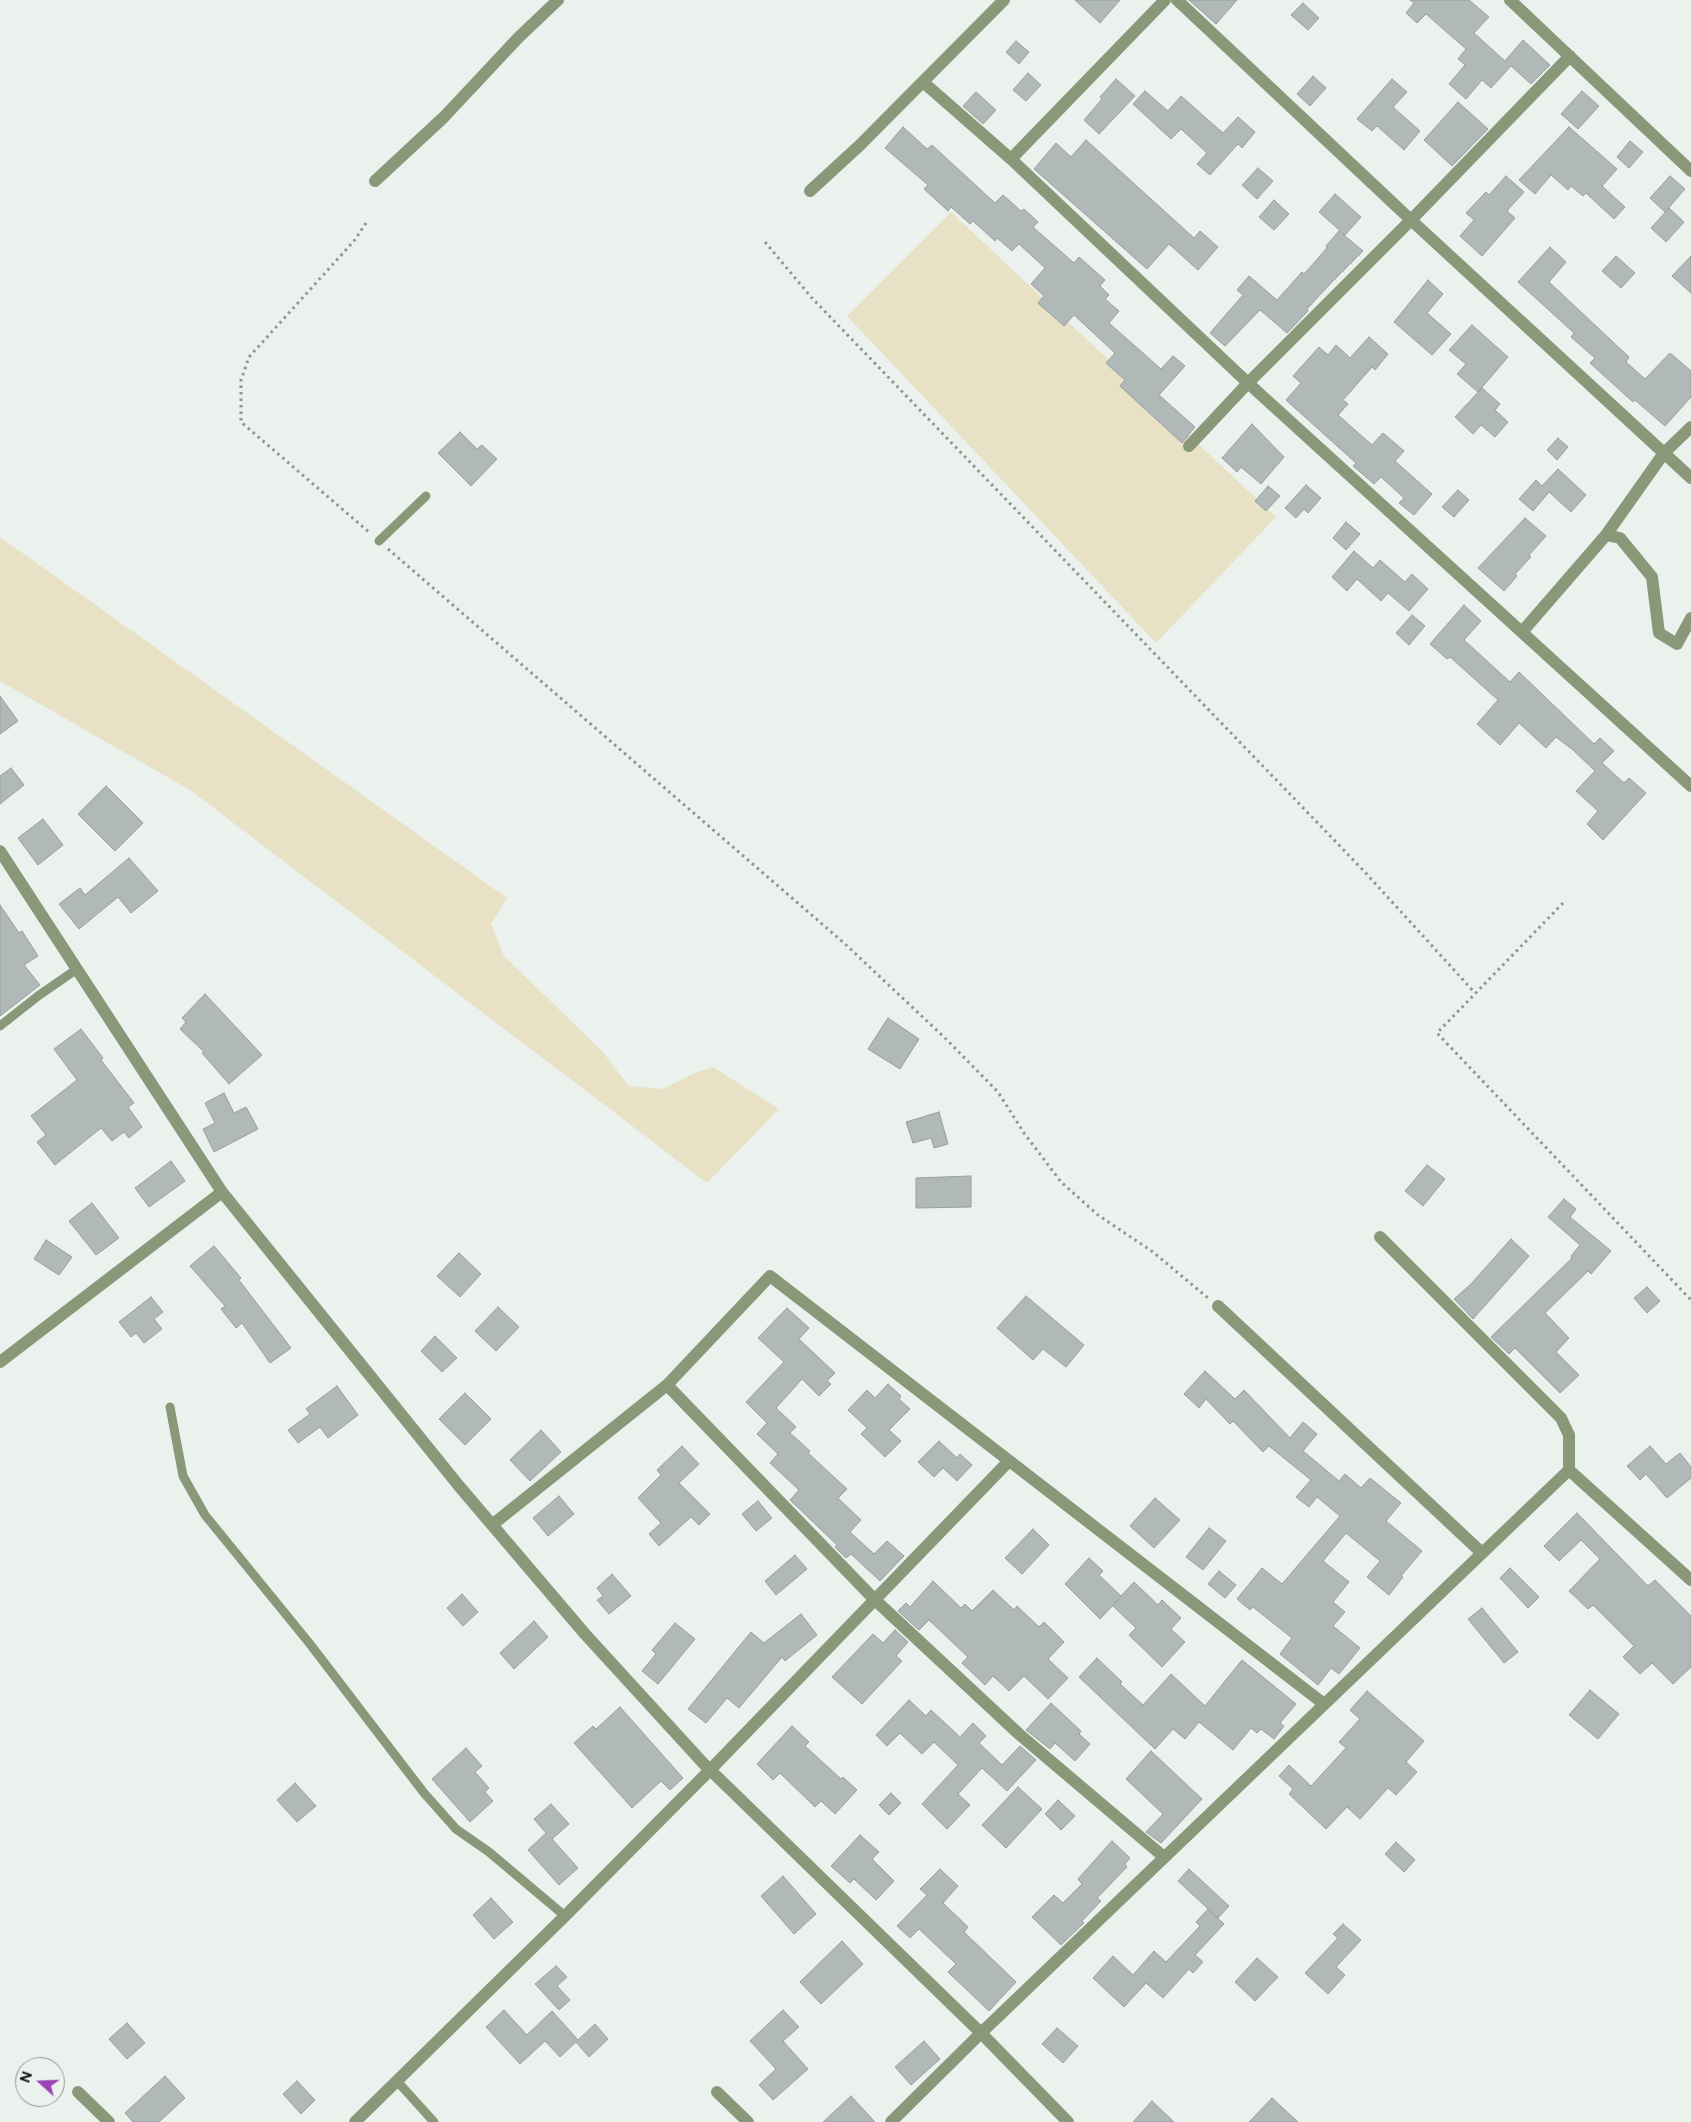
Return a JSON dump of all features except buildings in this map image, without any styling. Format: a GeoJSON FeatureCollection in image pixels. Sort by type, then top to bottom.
{"type":"FeatureCollection","features":[{"type":"Feature","properties":{"kind":"street"},"geometry":{"type":"LineString","coordinates":[[375,181],[444,117],[518,38],[558,0]]}},
{"type":"Feature","properties":{"kind":"street"},"geometry":{"type":"LineString","coordinates":[[810,191],[923,82],[1004,0]]}},
{"type":"Feature","properties":{"kind":"street"},"geometry":{"type":"LineString","coordinates":[[1011,158],[1165,0]]}},
{"type":"Feature","properties":{"kind":"street"},"geometry":{"type":"LineString","coordinates":[[1177,0],[1411,220],[1691,478]]}},
{"type":"Feature","properties":{"kind":"street"},"geometry":{"type":"LineString","coordinates":[[1510,0],[1691,171]]}},
{"type":"Feature","properties":{"kind":"street"},"geometry":{"type":"LineString","coordinates":[[1189,446],[1248,382],[1411,220],[1570,56]]}},
{"type":"Feature","properties":{"kind":"street"},"geometry":{"type":"LineString","coordinates":[[923,82],[1011,158],[1248,382],[1522,632],[1689,779]]}},
{"type":"Feature","properties":{"kind":"street"},"geometry":{"type":"LineString","coordinates":[[1522,632],[1606,535],[1664,453],[1691,427]]}},
{"type":"Feature","properties":{"kind":"street"},"geometry":{"type":"LineString","coordinates":[[1606,535],[1620,538],[1652,577],[1659,633],[1677,644],[1691,618]]}},
{"type":"Feature","properties":{"kind":"street"},"geometry":{"type":"LineString","coordinates":[[0,851],[222,1192],[459,1486],[585,1634],[710,1770],[981,2032],[1068,2122]]}},
{"type":"Feature","properties":{"kind":"street"},"geometry":{"type":"LineString","coordinates":[[0,1362],[222,1192]]}},
{"type":"Feature","properties":{"kind":"street"},"geometry":{"type":"LineString","coordinates":[[1380,1237],[1561,1418],[1568,1435],[1569,1470],[1691,1580]]}},
{"type":"Feature","properties":{"kind":"street"},"geometry":{"type":"LineString","coordinates":[[492,1525],[667,1385],[770,1276],[1324,1704]]}},
{"type":"Feature","properties":{"kind":"street"},"geometry":{"type":"LineString","coordinates":[[1218,1306],[1482,1553]]}},
{"type":"Feature","properties":{"kind":"street"},"geometry":{"type":"LineString","coordinates":[[667,1385],[874,1599],[1020,1735],[1164,1857]]}},
{"type":"Feature","properties":{"kind":"street"},"geometry":{"type":"LineString","coordinates":[[355,2122],[565,1916],[710,1770],[1009,1461]]}},
{"type":"Feature","properties":{"kind":"street"},"geometry":{"type":"LineString","coordinates":[[891,2122],[981,2032],[1569,1470]]}},
{"type":"Feature","properties":{"kind":"street"},"geometry":{"type":"LineString","coordinates":[[78,2092],[109,2122]]}},
{"type":"Feature","properties":{"kind":"street"},"geometry":{"type":"LineString","coordinates":[[717,2092],[748,2122]]}},
{"type":"Feature","properties":{"kind":"lane"},"geometry":{"type":"LineString","coordinates":[[379,541],[426,496]]}},
{"type":"Feature","properties":{"kind":"lane"},"geometry":{"type":"LineString","coordinates":[[0,1026],[38,996],[77,969]]}},
{"type":"Feature","properties":{"kind":"lane"},"geometry":{"type":"LineString","coordinates":[[170,1407],[184,1476],[205,1515],[310,1644],[430,1800],[456,1828],[489,1852],[565,1916]]}},
{"type":"Feature","properties":{"kind":"lane"},"geometry":{"type":"LineString","coordinates":[[397,2081],[434,2122]]}},
{"type":"Feature","properties":{"kind":"path"},"geometry":{"type":"LineString","coordinates":[[366,223],[354,241],[249,357],[241,380],[241,422],[844,943],[945,1038],[998,1092],[1024,1133],[1061,1182],[1098,1215],[1153,1252],[1218,1306]]}},
{"type":"Feature","properties":{"kind":"path"},"geometry":{"type":"LineString","coordinates":[[765,242],[811,297],[1355,862],[1475,993]]}},
{"type":"Feature","properties":{"kind":"path"},"geometry":{"type":"LineString","coordinates":[[1563,903],[1437,1033],[1691,1300]]}},
{"type":"Feature","properties":{"kind":"shaded area"},"geometry":{"type":"Polygon","coordinates":[[[951,212],[1276,517],[1156,643],[847,316],[951,212]]]}},
{"type":"Feature","properties":{"kind":"shaded area"},"geometry":{"type":"Polygon","coordinates":[[[0,537],[507,898],[491,924],[504,956],[602,1051],[629,1086],[663,1089],[695,1073],[713,1067],[779,1109],[707,1183],[190,790],[0,681],[0,537]]]}}]}
